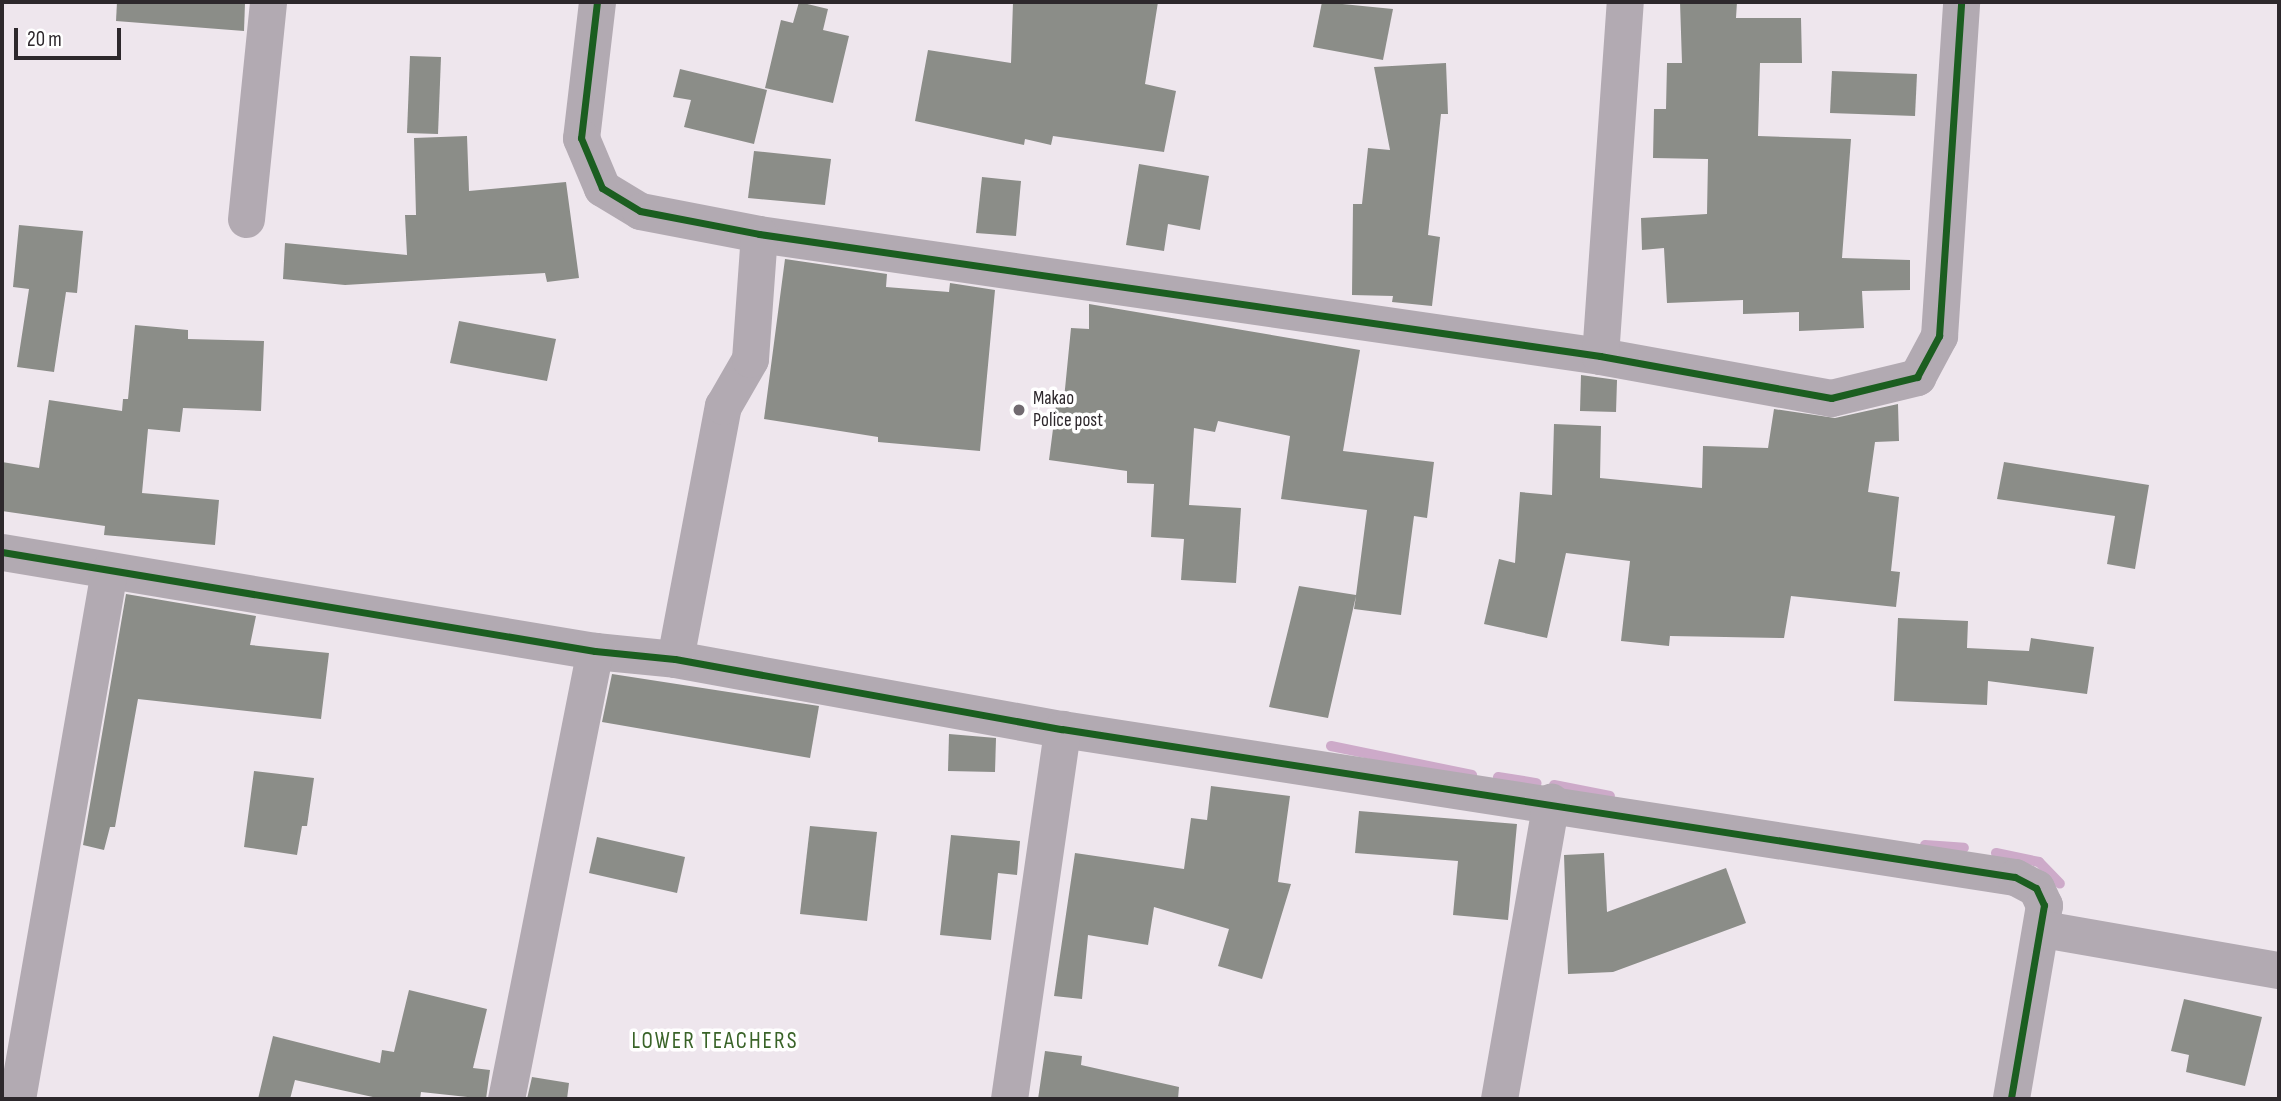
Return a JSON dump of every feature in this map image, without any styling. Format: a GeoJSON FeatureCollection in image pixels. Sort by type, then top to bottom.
{"type":"FeatureCollection","features":[{"type":"Feature","properties":{"kind":"street"},"geometry":{"type":"LineString","coordinates":[[246,219],[268,2]]}},
{"type":"Feature","properties":{"kind":"street"},"geometry":{"type":"LineString","coordinates":[[597,2],[581,138],[602,188],[640,211],[759,234],[1600,356],[1831,398],[1917,377],[1939,336],[1961,2]]}},
{"type":"Feature","properties":{"kind":"street"},"geometry":{"type":"LineString","coordinates":[[1600,356],[1625,2]]}},
{"type":"Feature","properties":{"kind":"street"},"geometry":{"type":"LineString","coordinates":[[675,659],[723,407],[750,359],[759,234]]}},
{"type":"Feature","properties":{"kind":"street"},"geometry":{"type":"LineString","coordinates":[[2,552],[595,651],[675,659],[1062,729],[1551,802],[2015,877],[2036,888],[2044,905],[2043,929],[2011,1099]]}},
{"type":"Feature","properties":{"kind":"street"},"geometry":{"type":"LineString","coordinates":[[17,1099],[108,571]]}},
{"type":"Feature","properties":{"kind":"street"},"geometry":{"type":"LineString","coordinates":[[506,1099],[595,651]]}},
{"type":"Feature","properties":{"kind":"street"},"geometry":{"type":"LineString","coordinates":[[1009,1099],[1062,729]]}},
{"type":"Feature","properties":{"kind":"street"},"geometry":{"type":"LineString","coordinates":[[1499,1099],[1551,802]]}},
{"type":"Feature","properties":{"kind":"street"},"geometry":{"type":"LineString","coordinates":[[2043,929],[2279,970]]}},
{"type":"Feature","properties":{"kind":"building"},"geometry":{"type":"Polygon","coordinates":[[[117,2],[245,3],[244,31],[116,21],[117,2]]]}},
{"type":"Feature","properties":{"kind":"building"},"geometry":{"type":"Polygon","coordinates":[[[799,2],[828,9],[823,30],[849,36],[833,103],[765,88],[781,20],[793,23],[799,2]]]}},
{"type":"Feature","properties":{"kind":"building"},"geometry":{"type":"Polygon","coordinates":[[[1013,2],[1158,2],[1145,84],[1176,91],[1164,152],[1053,136],[1051,145],[1025,139],[1024,145],[915,121],[928,50],[1011,63],[1013,2]]]}},
{"type":"Feature","properties":{"kind":"building"},"geometry":{"type":"Polygon","coordinates":[[[1322,2],[1393,9],[1383,60],[1313,47],[1322,2]]]}},
{"type":"Feature","properties":{"kind":"building"},"geometry":{"type":"Polygon","coordinates":[[[1680,2],[1737,2],[1736,18],[1801,18],[1802,63],[1760,63],[1758,136],[1851,139],[1842,258],[1910,260],[1910,290],[1862,291],[1864,328],[1799,331],[1799,312],[1743,314],[1743,300],[1667,303],[1664,248],[1642,250],[1641,218],[1707,214],[1708,159],[1653,158],[1654,109],[1666,109],[1667,63],[1682,63],[1680,2]]]}},
{"type":"Feature","properties":{"kind":"building"},"geometry":{"type":"Polygon","coordinates":[[[410,56],[441,57],[438,134],[407,133],[410,56]]]}},
{"type":"Feature","properties":{"kind":"building"},"geometry":{"type":"Polygon","coordinates":[[[1446,63],[1448,114],[1441,114],[1428,235],[1440,237],[1432,306],[1392,302],[1393,296],[1352,295],[1353,204],[1362,204],[1368,148],[1390,150],[1374,67],[1446,63]]]}},
{"type":"Feature","properties":{"kind":"building"},"geometry":{"type":"Polygon","coordinates":[[[680,69],[767,90],[754,144],[684,127],[691,100],[673,97],[680,69]]]}},
{"type":"Feature","properties":{"kind":"building"},"geometry":{"type":"Polygon","coordinates":[[[1832,71],[1917,74],[1915,116],[1830,113],[1832,71]]]}},
{"type":"Feature","properties":{"kind":"building"},"geometry":{"type":"Polygon","coordinates":[[[467,136],[469,191],[566,182],[579,278],[547,282],[545,273],[345,285],[283,279],[285,243],[407,255],[405,215],[416,215],[414,138],[467,136]]]}},
{"type":"Feature","properties":{"kind":"building"},"geometry":{"type":"Polygon","coordinates":[[[754,151],[831,159],[825,205],[748,198],[754,151]]]}},
{"type":"Feature","properties":{"kind":"building"},"geometry":{"type":"Polygon","coordinates":[[[1139,164],[1209,176],[1200,230],[1168,224],[1164,251],[1126,245],[1139,164]]]}},
{"type":"Feature","properties":{"kind":"building"},"geometry":{"type":"Polygon","coordinates":[[[982,177],[1021,181],[1016,236],[976,233],[982,177]]]}},
{"type":"Feature","properties":{"kind":"building"},"geometry":{"type":"Polygon","coordinates":[[[19,225],[83,231],[77,293],[66,292],[54,372],[17,367],[29,289],[13,287],[19,225]]]}},
{"type":"Feature","properties":{"kind":"building"},"geometry":{"type":"Polygon","coordinates":[[[785,259],[887,274],[886,287],[949,292],[950,283],[995,290],[980,451],[878,442],[878,437],[764,419],[785,259]]]}},
{"type":"Feature","properties":{"kind":"building"},"geometry":{"type":"Polygon","coordinates":[[[1089,304],[1360,350],[1343,451],[1434,462],[1427,518],[1414,516],[1401,615],[1354,609],[1356,596],[1328,718],[1269,707],[1299,586],[1356,595],[1367,510],[1281,499],[1290,436],[1218,421],[1215,432],[1194,428],[1189,505],[1241,508],[1236,583],[1181,580],[1184,539],[1151,537],[1154,484],[1127,483],[1127,471],[1049,460],[1057,398],[1064,399],[1071,328],[1089,329],[1089,304]]]}},
{"type":"Feature","properties":{"kind":"building"},"geometry":{"type":"Polygon","coordinates":[[[459,321],[556,339],[547,381],[450,363],[459,321]]]}},
{"type":"Feature","properties":{"kind":"building"},"geometry":{"type":"Polygon","coordinates":[[[135,325],[188,330],[188,339],[264,341],[261,411],[183,408],[180,432],[148,429],[142,493],[219,500],[215,545],[104,535],[105,526],[2,511],[2,462],[39,468],[49,400],[122,411],[123,399],[128,399],[135,325]]]}},
{"type":"Feature","properties":{"kind":"building"},"geometry":{"type":"Polygon","coordinates":[[[1581,375],[1617,380],[1616,412],[1580,411],[1581,375]]]}},
{"type":"Feature","properties":{"kind":"building"},"geometry":{"type":"Polygon","coordinates":[[[1898,404],[1899,441],[1875,442],[1868,492],[1899,497],[1891,571],[1900,572],[1896,607],[1791,596],[1784,638],[1670,636],[1669,646],[1621,641],[1630,561],[1566,553],[1547,638],[1484,624],[1499,559],[1515,563],[1520,492],[1552,495],[1554,424],[1601,426],[1600,478],[1702,488],[1703,446],[1768,448],[1774,409],[1835,418],[1898,404]]]}},
{"type":"Feature","properties":{"kind":"building"},"geometry":{"type":"Polygon","coordinates":[[[2004,462],[2149,485],[2135,569],[2107,564],[2115,516],[1997,499],[2004,462]]]}},
{"type":"Feature","properties":{"kind":"building"},"geometry":{"type":"Polygon","coordinates":[[[126,594],[256,616],[250,645],[329,653],[321,719],[138,699],[115,827],[110,827],[104,850],[83,845],[126,594]]]}},
{"type":"Feature","properties":{"kind":"building"},"geometry":{"type":"Polygon","coordinates":[[[1898,618],[1968,621],[1967,648],[2029,651],[2031,638],[2094,647],[2087,694],[1988,681],[1987,705],[1894,701],[1898,618]]]}},
{"type":"Feature","properties":{"kind":"building"},"geometry":{"type":"Polygon","coordinates":[[[612,674],[819,706],[810,758],[602,722],[612,674]]]}},
{"type":"Feature","properties":{"kind":"building"},"geometry":{"type":"Polygon","coordinates":[[[949,734],[996,738],[995,772],[948,771],[949,734]]]}},
{"type":"Feature","properties":{"kind":"building"},"geometry":{"type":"Polygon","coordinates":[[[254,771],[314,778],[307,826],[302,826],[297,855],[244,847],[254,771]]]}},
{"type":"Feature","properties":{"kind":"building"},"geometry":{"type":"Polygon","coordinates":[[[1211,786],[1290,796],[1278,882],[1291,884],[1262,979],[1218,966],[1229,929],[1154,907],[1148,945],[1088,935],[1082,999],[1054,996],[1075,853],[1184,869],[1191,818],[1207,820],[1211,786]]]}},
{"type":"Feature","properties":{"kind":"building"},"geometry":{"type":"Polygon","coordinates":[[[1359,811],[1517,824],[1508,920],[1453,915],[1458,861],[1355,853],[1359,811]]]}},
{"type":"Feature","properties":{"kind":"building"},"geometry":{"type":"Polygon","coordinates":[[[810,826],[877,832],[867,921],[800,914],[810,826]]]}},
{"type":"Feature","properties":{"kind":"building"},"geometry":{"type":"Polygon","coordinates":[[[951,835],[1020,841],[1017,875],[998,873],[991,940],[940,935],[951,835]]]}},
{"type":"Feature","properties":{"kind":"building"},"geometry":{"type":"Polygon","coordinates":[[[597,837],[685,857],[677,893],[589,873],[597,837]]]}},
{"type":"Feature","properties":{"kind":"building"},"geometry":{"type":"Polygon","coordinates":[[[1604,853],[1607,912],[1726,868],[1746,923],[1613,972],[1568,974],[1564,855],[1604,853]]]}},
{"type":"Feature","properties":{"kind":"building"},"geometry":{"type":"Polygon","coordinates":[[[409,990],[487,1009],[473,1068],[490,1070],[486,1099],[421,1092],[420,1099],[382,1099],[295,1080],[290,1099],[258,1099],[273,1036],[380,1063],[382,1050],[394,1052],[409,990]]]}},
{"type":"Feature","properties":{"kind":"building"},"geometry":{"type":"Polygon","coordinates":[[[2184,999],[2262,1017],[2245,1086],[2186,1072],[2189,1055],[2171,1051],[2184,999]]]}},
{"type":"Feature","properties":{"kind":"building"},"geometry":{"type":"Polygon","coordinates":[[[1045,1051],[1082,1056],[1081,1065],[1179,1087],[1178,1099],[1038,1099],[1045,1051]]]}},
{"type":"Feature","properties":{"kind":"building"},"geometry":{"type":"Polygon","coordinates":[[[532,1077],[569,1083],[567,1099],[527,1099],[532,1077]]]}},
{"type":"Feature","properties":{"kind":"waterway"},"geometry":{"type":"LineString","coordinates":[[1331,746],[1472,775]]}},
{"type":"Feature","properties":{"kind":"waterway"},"geometry":{"type":"LineString","coordinates":[[1498,777],[1537,783]]}},
{"type":"Feature","properties":{"kind":"waterway"},"geometry":{"type":"LineString","coordinates":[[1554,785],[1610,796]]}},
{"type":"Feature","properties":{"kind":"waterway"},"geometry":{"type":"LineString","coordinates":[[1925,845],[1964,848]]}},
{"type":"Feature","properties":{"kind":"waterway"},"geometry":{"type":"LineString","coordinates":[[1996,853],[2039,862],[2060,884]]}},
{"type":"Feature","properties":{"kind":"cycle path"},"geometry":{"type":"LineString","coordinates":[[597,2],[581,138],[602,188],[640,211],[759,234],[1600,356],[1831,398],[1917,377],[1939,336],[1961,2]]}},
{"type":"Feature","properties":{"kind":"cycle path"},"geometry":{"type":"LineString","coordinates":[[2,552],[595,651],[675,659],[1062,729],[2015,877],[2036,888],[2044,905],[2011,1099]]}},
{"type":"Feature","properties":{"kind":"place","name":"Makao Police post"},"geometry":{"type":"Point","coordinates":[1019,410]}},
{"type":"Feature","properties":{"kind":"district","name":"LOWER TEACHERS"},"geometry":{"type":"Point","coordinates":[715,1041]}}]}
